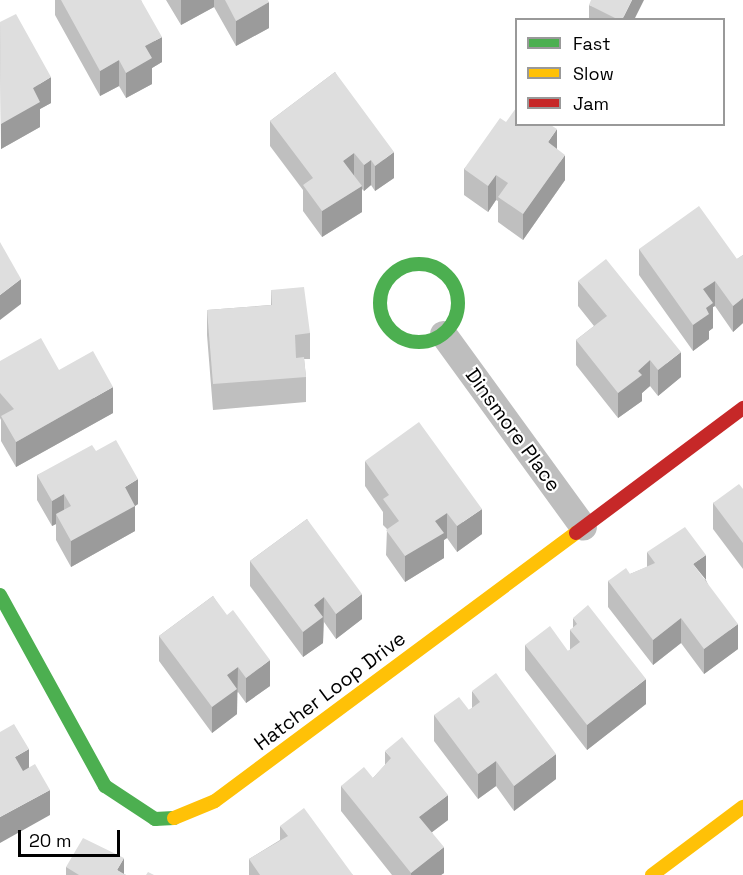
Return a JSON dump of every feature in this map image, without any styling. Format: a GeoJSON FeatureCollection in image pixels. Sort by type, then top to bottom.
{"type":"FeatureCollection","features":[{"type":"Feature","properties":{"kind":"street"},"geometry":{"type":"LineString","coordinates":[[423,264],[447,276],[458,299],[457,313],[442,334],[407,340],[387,326],[382,290],[398,271],[423,264]]}},
{"type":"Feature","properties":{"kind":"street","name":"Dinsmore Place"},"geometry":{"type":"LineString","coordinates":[[442,334],[583,526]]}},
{"type":"Feature","properties":{"kind":"street","name":"Hatcher Loop Drive"},"geometry":{"type":"LineString","coordinates":[[0,595],[105,786],[155,819],[185,818],[215,801],[743,408]]}},
{"type":"Feature","properties":{"kind":"street"},"geometry":{"type":"LineString","coordinates":[[652,875],[743,807]]}},
{"type":"Feature","properties":{"kind":"building"},"geometry":{"type":"Polygon","coordinates":[[[61,0],[141,0],[162,37],[145,46],[152,58],[126,73],[119,60],[100,71],[61,0]]]}},
{"type":"Feature","properties":{"kind":"building"},"geometry":{"type":"Polygon","coordinates":[[[225,0],[268,0],[269,2],[236,21],[225,0]]]}},
{"type":"Feature","properties":{"kind":"building"},"geometry":{"type":"Polygon","coordinates":[[[591,0],[632,0],[623,18],[615,18],[589,5],[591,0]]]}},
{"type":"Feature","properties":{"kind":"building"},"geometry":{"type":"Polygon","coordinates":[[[16,14],[51,77],[33,88],[40,102],[1,124],[0,22],[16,14]]]}},
{"type":"Feature","properties":{"kind":"building"},"geometry":{"type":"Polygon","coordinates":[[[335,72],[394,152],[375,166],[371,160],[364,165],[354,153],[343,161],[362,186],[322,211],[303,185],[313,178],[270,121],[335,72]]]}},
{"type":"Feature","properties":{"kind":"building"},"geometry":{"type":"Polygon","coordinates":[[[515,109],[515,126],[552,126],[557,129],[548,142],[565,155],[523,214],[498,197],[508,183],[496,175],[488,186],[464,169],[500,118],[506,122],[515,109]]]}},
{"type":"Feature","properties":{"kind":"building"},"geometry":{"type":"Polygon","coordinates":[[[699,206],[737,259],[743,255],[743,298],[733,306],[715,281],[703,289],[713,303],[706,308],[709,314],[693,325],[639,249],[699,206]]]}},
{"type":"Feature","properties":{"kind":"building"},"geometry":{"type":"Polygon","coordinates":[[[0,242],[21,279],[0,295],[0,242]]]}},
{"type":"Feature","properties":{"kind":"building"},"geometry":{"type":"Polygon","coordinates":[[[606,259],[681,352],[658,370],[650,360],[638,371],[642,375],[618,393],[576,340],[607,316],[578,281],[606,259]]]}},
{"type":"Feature","properties":{"kind":"building"},"geometry":{"type":"Polygon","coordinates":[[[304,287],[310,333],[295,335],[296,358],[304,357],[306,377],[213,384],[207,310],[272,305],[271,290],[304,287]]]}},
{"type":"Feature","properties":{"kind":"building"},"geometry":{"type":"Polygon","coordinates":[[[41,338],[59,370],[93,351],[113,387],[16,442],[1,416],[14,409],[0,393],[0,361],[41,338]]]}},
{"type":"Feature","properties":{"kind":"building"},"geometry":{"type":"Polygon","coordinates":[[[419,422],[482,509],[457,526],[447,513],[435,521],[444,533],[405,556],[386,530],[399,521],[383,499],[389,495],[365,461],[419,422]]]}},
{"type":"Feature","properties":{"kind":"building"},"geometry":{"type":"Polygon","coordinates":[[[116,440],[138,479],[125,487],[135,506],[71,541],[56,514],[71,506],[64,494],[52,501],[37,475],[92,445],[96,451],[116,440]]]}},
{"type":"Feature","properties":{"kind":"building"},"geometry":{"type":"Polygon","coordinates":[[[739,484],[743,489],[743,543],[713,503],[739,484]]]}},
{"type":"Feature","properties":{"kind":"building"},"geometry":{"type":"Polygon","coordinates":[[[307,519],[362,594],[336,614],[324,597],[314,605],[323,617],[303,632],[250,561],[307,519]]]}},
{"type":"Feature","properties":{"kind":"building"},"geometry":{"type":"Polygon","coordinates":[[[685,527],[706,555],[693,564],[738,624],[704,649],[681,618],[653,640],[608,581],[626,568],[630,574],[655,563],[647,552],[685,527]]]}},
{"type":"Feature","properties":{"kind":"building"},"geometry":{"type":"Polygon","coordinates":[[[213,596],[227,615],[233,610],[270,660],[246,678],[238,667],[227,675],[237,689],[212,707],[159,636],[213,596]]]}},
{"type":"Feature","properties":{"kind":"building"},"geometry":{"type":"Polygon","coordinates":[[[588,605],[646,679],[587,725],[525,645],[550,626],[568,651],[580,642],[570,630],[577,624],[573,618],[588,605]]]}},
{"type":"Feature","properties":{"kind":"building"},"geometry":{"type":"Polygon","coordinates":[[[496,673],[556,754],[514,786],[496,761],[478,774],[434,715],[459,697],[469,710],[480,702],[472,691],[496,673]]]}},
{"type":"Feature","properties":{"kind":"building"},"geometry":{"type":"Polygon","coordinates":[[[14,724],[29,749],[15,757],[23,771],[35,764],[50,790],[0,817],[0,732],[14,724]]]}},
{"type":"Feature","properties":{"kind":"building"},"geometry":{"type":"Polygon","coordinates":[[[402,737],[448,795],[419,817],[444,847],[411,873],[341,786],[364,767],[373,778],[391,758],[385,751],[402,737]]]}},
{"type":"Feature","properties":{"kind":"building"},"geometry":{"type":"Polygon","coordinates":[[[304,808],[353,875],[260,875],[249,859],[288,836],[280,826],[304,808]]]}},
{"type":"Feature","properties":{"kind":"building"},"geometry":{"type":"Polygon","coordinates":[[[83,838],[124,858],[117,870],[126,875],[79,875],[66,867],[83,838]]]}},
{"type":"Feature","properties":{"kind":"traffic: fast"},"geometry":{"type":"LineString","coordinates":[[419,264],[434,267],[451,281],[458,303],[455,318],[441,335],[419,342],[404,339],[387,325],[380,303],[383,288],[397,271],[419,264]]}},
{"type":"Feature","properties":{"kind":"traffic: fast"},"geometry":{"type":"LineString","coordinates":[[0,595],[105,786],[155,819],[174,818]]}},
{"type":"Feature","properties":{"kind":"traffic: slow"},"geometry":{"type":"LineString","coordinates":[[174,818],[215,801],[576,533]]}},
{"type":"Feature","properties":{"kind":"traffic: slow"},"geometry":{"type":"LineString","coordinates":[[652,875],[743,807]]}},
{"type":"Feature","properties":{"kind":"traffic: jam"},"geometry":{"type":"LineString","coordinates":[[576,533],[743,408]]}}]}
